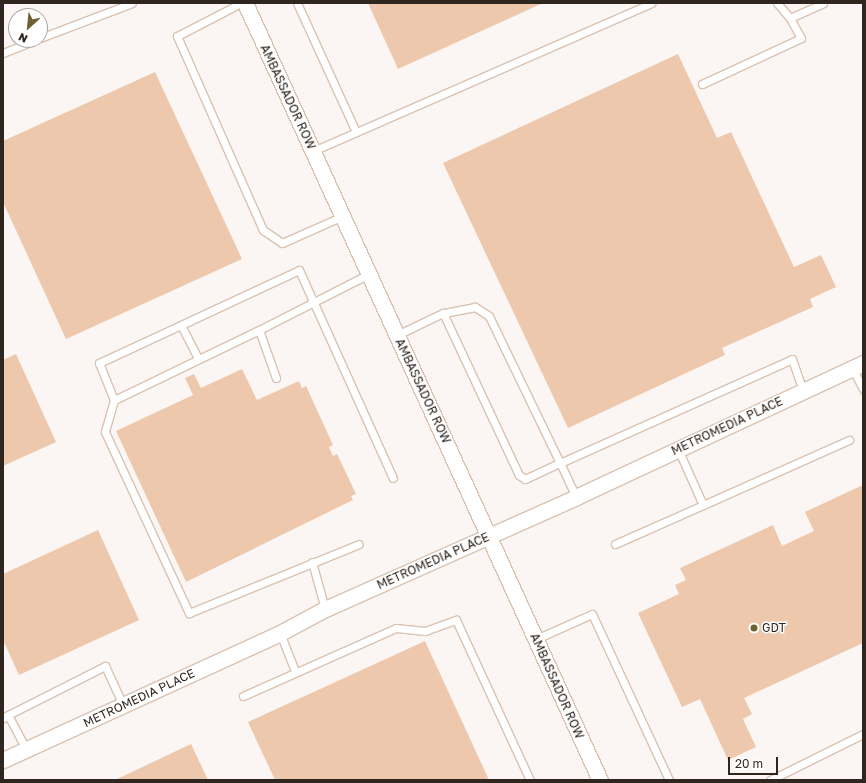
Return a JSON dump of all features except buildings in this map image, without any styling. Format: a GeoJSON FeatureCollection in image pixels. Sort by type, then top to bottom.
{"type":"FeatureCollection","features":[{"type":"Feature","properties":{"kind":"street","name":"AMBASSADOR ROW"},"geometry":{"type":"LineString","coordinates":[[245,3],[490,536],[600,780]]}},
{"type":"Feature","properties":{"kind":"street","name":"METROMEDIA PLACE"},"geometry":{"type":"LineString","coordinates":[[3,760],[280,633],[325,609],[576,497],[858,366]]}},
{"type":"Feature","properties":{"kind":"lane"},"geometry":{"type":"LineString","coordinates":[[48,35],[132,3]]}},
{"type":"Feature","properties":{"kind":"lane"},"geometry":{"type":"LineString","coordinates":[[241,3],[177,36],[263,230],[282,243],[343,216]]}},
{"type":"Feature","properties":{"kind":"lane"},"geometry":{"type":"LineString","coordinates":[[297,3],[356,132]]}},
{"type":"Feature","properties":{"kind":"lane"},"geometry":{"type":"LineString","coordinates":[[313,151],[651,3]]}},
{"type":"Feature","properties":{"kind":"lane"},"geometry":{"type":"LineString","coordinates":[[702,84],[801,38],[790,18],[777,3]]}},
{"type":"Feature","properties":{"kind":"lane"},"geometry":{"type":"LineString","coordinates":[[790,18],[823,3]]}},
{"type":"Feature","properties":{"kind":"lane"},"geometry":{"type":"LineString","coordinates":[[3,53],[16,48]]}},
{"type":"Feature","properties":{"kind":"lane"},"geometry":{"type":"LineString","coordinates":[[359,544],[189,613],[105,432],[114,400],[99,364],[298,270],[311,303],[393,478]]}},
{"type":"Feature","properties":{"kind":"lane"},"geometry":{"type":"LineString","coordinates":[[114,400],[259,330],[370,274]]}},
{"type":"Feature","properties":{"kind":"lane"},"geometry":{"type":"LineString","coordinates":[[397,336],[443,313],[474,307],[489,316],[576,497]]}},
{"type":"Feature","properties":{"kind":"lane"},"geometry":{"type":"LineString","coordinates":[[443,313],[519,475],[525,480],[792,359],[803,391]]}},
{"type":"Feature","properties":{"kind":"lane"},"geometry":{"type":"LineString","coordinates":[[181,325],[198,359]]}},
{"type":"Feature","properties":{"kind":"lane"},"geometry":{"type":"LineString","coordinates":[[259,330],[276,378]]}},
{"type":"Feature","properties":{"kind":"lane"},"geometry":{"type":"LineString","coordinates":[[858,366],[863,389]]}},
{"type":"Feature","properties":{"kind":"lane"},"geometry":{"type":"LineString","coordinates":[[615,544],[849,440]]}},
{"type":"Feature","properties":{"kind":"lane"},"geometry":{"type":"LineString","coordinates":[[678,449],[703,505]]}},
{"type":"Feature","properties":{"kind":"lane"},"geometry":{"type":"LineString","coordinates":[[312,562],[325,609]]}},
{"type":"Feature","properties":{"kind":"lane"},"geometry":{"type":"LineString","coordinates":[[536,639],[592,614],[670,780]]}},
{"type":"Feature","properties":{"kind":"lane"},"geometry":{"type":"LineString","coordinates":[[243,696],[295,671],[396,628],[426,631],[456,620],[530,780]]}},
{"type":"Feature","properties":{"kind":"lane"},"geometry":{"type":"LineString","coordinates":[[280,633],[295,671]]}},
{"type":"Feature","properties":{"kind":"lane"},"geometry":{"type":"LineString","coordinates":[[26,750],[6,716],[105,666],[123,705]]}},
{"type":"Feature","properties":{"kind":"lane"},"geometry":{"type":"LineString","coordinates":[[770,780],[863,734]]}},
{"type":"Feature","properties":{"kind":"place","name":"GDT"},"geometry":{"type":"Point","coordinates":[754,628]}}]}
